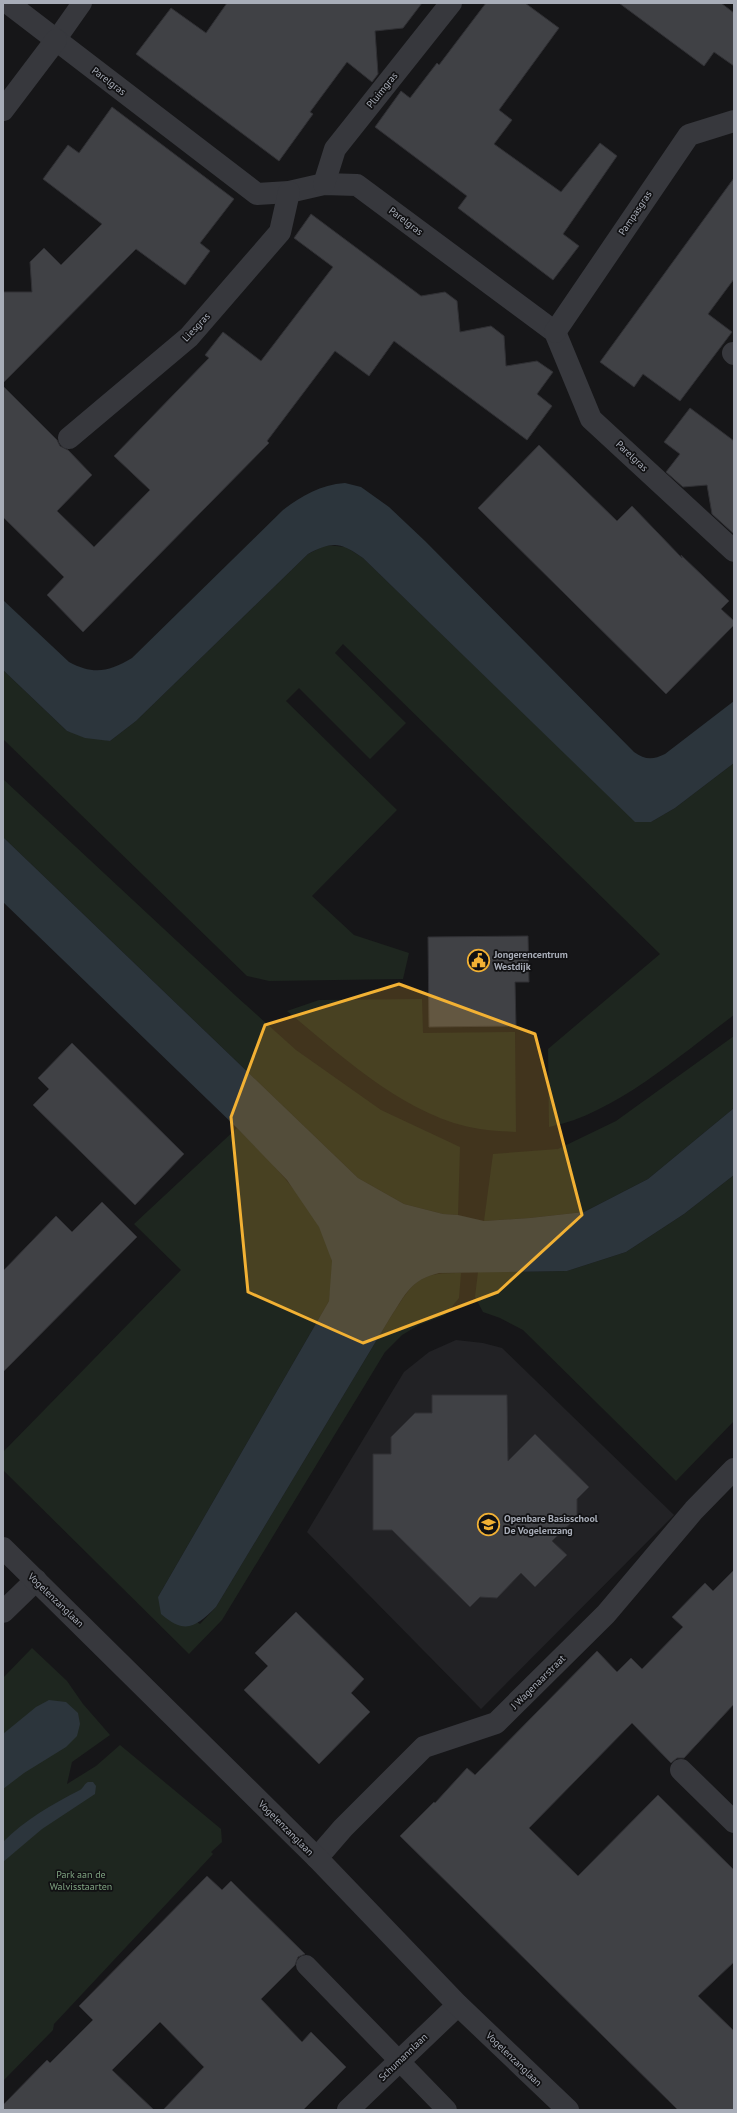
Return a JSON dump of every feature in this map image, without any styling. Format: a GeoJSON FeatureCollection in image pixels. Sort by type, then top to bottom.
{"type":"FeatureCollection","features":[{"type":"Feature","properties":{"kind":"street","name":"Parelgras"},"geometry":{"type":"LineString","coordinates":[[8,3],[257,194],[289,192],[324,184],[357,185],[555,332],[592,419],[734,551]]}},
{"type":"Feature","properties":{"kind":"street","name":"Pluimgras"},"geometry":{"type":"LineString","coordinates":[[324,184],[335,149],[451,3]]}},
{"type":"Feature","properties":{"kind":"street"},"geometry":{"type":"LineString","coordinates":[[3,110],[56,40]]}},
{"type":"Feature","properties":{"kind":"street","name":"Pampasgras"},"geometry":{"type":"LineString","coordinates":[[555,332],[688,134],[734,121]]}},
{"type":"Feature","properties":{"kind":"street","name":"Liesgras"},"geometry":{"type":"LineString","coordinates":[[69,438],[188,338],[280,232],[289,192]]}},
{"type":"Feature","properties":{"kind":"street","name":"J Wagenaarstraat"},"geometry":{"type":"LineString","coordinates":[[317,1858],[343,1828],[424,1747],[496,1723],[606,1614],[694,1510],[734,1469]]}},
{"type":"Feature","properties":{"kind":"street","name":"Vogelenzanglaan"},"geometry":{"type":"LineString","coordinates":[[3,1548],[317,1858],[458,2005],[568,2110]]}},
{"type":"Feature","properties":{"kind":"street"},"geometry":{"type":"LineString","coordinates":[[3,1612],[36,1580]]}},
{"type":"Feature","properties":{"kind":"street"},"geometry":{"type":"LineString","coordinates":[[681,1770],[734,1822]]}},
{"type":"Feature","properties":{"kind":"street","name":"Schumannlaan"},"geometry":{"type":"LineString","coordinates":[[348,2110],[458,2005]]}},
{"type":"Feature","properties":{"kind":"lane"},"geometry":{"type":"LineString","coordinates":[[56,40],[82,3]]}},
{"type":"Feature","properties":{"kind":"lane"},"geometry":{"type":"LineString","coordinates":[[306,1965],[447,2110]]}},
{"type":"Feature","properties":{"kind":"highlighted area"},"geometry":{"type":"Polygon","coordinates":[[[399,984],[535,1034],[582,1215],[498,1292],[363,1343],[248,1292],[231,1117],[265,1025],[399,984]]]}},
{"type":"Feature","properties":{"kind":"shaded area"},"geometry":{"type":"Polygon","coordinates":[[[345,483],[361,487],[389,507],[425,541],[638,755],[645,758],[653,758],[665,754],[734,701],[734,763],[675,808],[651,822],[635,822],[363,558],[342,546],[336,545],[330,545],[308,554],[136,721],[110,741],[85,738],[67,731],[3,670],[3,600],[69,662],[86,669],[108,669],[124,663],[132,658],[283,510],[320,488],[345,483]]]}},
{"type":"Feature","properties":{"kind":"shaded area"},"geometry":{"type":"Polygon","coordinates":[[[3,837],[358,1178],[404,1204],[443,1214],[458,1215],[484,1221],[584,1212],[648,1179],[734,1108],[734,1175],[684,1214],[626,1252],[567,1271],[439,1273],[429,1276],[415,1284],[405,1295],[390,1318],[216,1607],[196,1624],[190,1626],[177,1625],[169,1621],[161,1614],[158,1597],[329,1301],[332,1261],[319,1227],[287,1180],[237,1128],[3,902],[3,837]]]}},
{"type":"Feature","properties":{"kind":"shaded area","name":"Openbare Basisschool De Vogelenzang"},"geometry":{"type":"Polygon","coordinates":[[[456,1340],[483,1343],[502,1348],[674,1515],[481,1709],[307,1532],[404,1372],[429,1352],[456,1340]]]}},
{"type":"Feature","properties":{"kind":"shaded area"},"geometry":{"type":"Polygon","coordinates":[[[49,1700],[66,1702],[78,1713],[80,1724],[77,1736],[66,1747],[24,1773],[3,1789],[3,1734],[36,1707],[49,1700]]]}},
{"type":"Feature","properties":{"kind":"shaded area"},"geometry":{"type":"Polygon","coordinates":[[[88,1782],[93,1782],[96,1786],[95,1794],[42,1829],[3,1862],[3,1842],[39,1813],[80,1790],[88,1782]]]}},
{"type":"Feature","properties":{"kind":"green space"},"geometry":{"type":"Polygon","coordinates":[[[326,545],[346,547],[363,558],[635,821],[651,822],[675,808],[734,763],[734,1015],[669,1065],[646,1081],[598,1110],[574,1120],[549,1127],[548,1049],[660,954],[343,644],[335,653],[406,723],[370,759],[299,688],[286,701],[397,810],[312,896],[354,935],[409,953],[403,979],[269,981],[247,976],[3,739],[3,670],[67,731],[110,741],[136,721],[308,554],[326,545]]]}},
{"type":"Feature","properties":{"kind":"green space"},"geometry":{"type":"Polygon","coordinates":[[[3,779],[296,1050],[381,1110],[460,1147],[458,1215],[443,1214],[404,1204],[358,1178],[3,837],[3,779]]]}},
{"type":"Feature","properties":{"kind":"green space"},"geometry":{"type":"Polygon","coordinates":[[[422,999],[423,1033],[515,1032],[516,1132],[480,1129],[453,1123],[401,1099],[353,1065],[287,1011],[319,1000],[422,999]]]}},
{"type":"Feature","properties":{"kind":"green space"},"geometry":{"type":"Polygon","coordinates":[[[734,1036],[734,1108],[648,1179],[584,1212],[484,1221],[493,1154],[558,1149],[616,1121],[734,1036]]]}},
{"type":"Feature","properties":{"kind":"green space"},"geometry":{"type":"Polygon","coordinates":[[[237,1128],[294,1189],[318,1225],[327,1243],[332,1261],[329,1301],[158,1597],[200,1624],[216,1607],[404,1296],[417,1282],[425,1278],[446,1273],[461,1273],[459,1298],[445,1315],[419,1325],[402,1335],[385,1352],[222,1620],[189,1654],[3,1470],[3,1452],[181,1270],[134,1224],[237,1128]]]}},
{"type":"Feature","properties":{"kind":"green space"},"geometry":{"type":"Polygon","coordinates":[[[734,1175],[734,1421],[676,1481],[523,1330],[500,1318],[483,1312],[475,1297],[478,1272],[567,1271],[626,1252],[684,1214],[734,1175]]]}},
{"type":"Feature","properties":{"kind":"green space","name":"Park aan de Walvisstaarten"},"geometry":{"type":"Polygon","coordinates":[[[32,1648],[67,1681],[83,1704],[110,1735],[72,1762],[67,1784],[96,1766],[120,1745],[221,1829],[222,1842],[211,1852],[213,1854],[54,2024],[53,2030],[3,2081],[3,1678],[32,1648]]]}},
{"type":"Feature","properties":{"kind":"building"},"geometry":{"type":"Polygon","coordinates":[[[227,3],[422,3],[403,28],[375,31],[378,74],[372,82],[347,62],[310,112],[313,114],[279,161],[136,54],[171,8],[206,33],[227,3]]]}},
{"type":"Feature","properties":{"kind":"building"},"geometry":{"type":"Polygon","coordinates":[[[486,3],[525,3],[559,28],[499,110],[512,120],[494,144],[561,192],[600,143],[617,156],[563,234],[579,246],[553,280],[458,208],[467,196],[375,127],[401,91],[410,98],[437,63],[439,65],[486,3]]]}},
{"type":"Feature","properties":{"kind":"building"},"geometry":{"type":"Polygon","coordinates":[[[619,3],[721,3],[734,13],[734,66],[714,52],[704,66],[619,3]]]}},
{"type":"Feature","properties":{"kind":"building"},"geometry":{"type":"Polygon","coordinates":[[[112,107],[234,199],[200,243],[210,251],[185,285],[136,249],[3,383],[3,292],[32,292],[30,262],[44,248],[61,265],[102,224],[43,179],[68,145],[79,153],[112,107]]]}},
{"type":"Feature","properties":{"kind":"building"},"geometry":{"type":"Polygon","coordinates":[[[734,178],[734,279],[708,314],[732,332],[680,401],[643,374],[634,387],[600,362],[734,178]]]}},
{"type":"Feature","properties":{"kind":"building"},"geometry":{"type":"Polygon","coordinates":[[[311,214],[421,296],[445,292],[457,301],[460,332],[491,326],[504,336],[506,366],[537,361],[553,372],[537,394],[552,406],[527,440],[394,341],[369,376],[335,351],[267,441],[269,443],[83,632],[47,595],[64,577],[3,517],[3,386],[57,440],[60,446],[68,450],[92,475],[57,511],[94,547],[150,490],[114,456],[209,358],[205,355],[223,332],[261,361],[333,267],[294,238],[311,214]]]}},
{"type":"Feature","properties":{"kind":"building"},"geometry":{"type":"Polygon","coordinates":[[[690,408],[734,441],[734,534],[712,514],[707,485],[683,487],[666,472],[680,454],[664,442],[690,408]]]}},
{"type":"Feature","properties":{"kind":"building"},"geometry":{"type":"Polygon","coordinates":[[[539,445],[617,521],[632,506],[682,558],[681,555],[729,601],[721,609],[734,621],[734,625],[666,694],[478,508],[539,445]]]}},
{"type":"Feature","properties":{"kind":"building","name":"Jongerencentrum Westdijk"},"geometry":{"type":"Polygon","coordinates":[[[528,936],[529,982],[515,982],[516,1026],[429,1027],[428,937],[528,936]]]}},
{"type":"Feature","properties":{"kind":"building"},"geometry":{"type":"Polygon","coordinates":[[[72,1043],[184,1154],[135,1205],[33,1105],[49,1089],[38,1078],[72,1043]]]}},
{"type":"Feature","properties":{"kind":"building"},"geometry":{"type":"Polygon","coordinates":[[[102,1202],[137,1237],[3,1372],[3,1271],[56,1216],[72,1232],[102,1202]]]}},
{"type":"Feature","properties":{"kind":"building"},"geometry":{"type":"Polygon","coordinates":[[[432,1395],[507,1395],[508,1461],[535,1434],[589,1487],[577,1499],[577,1517],[552,1541],[567,1555],[535,1587],[521,1573],[497,1598],[480,1597],[470,1607],[392,1530],[373,1530],[373,1454],[391,1454],[391,1437],[415,1413],[432,1413],[432,1395]]]}},
{"type":"Feature","properties":{"kind":"building"},"geometry":{"type":"Polygon","coordinates":[[[734,1570],[734,1704],[684,1758],[677,1758],[671,1763],[632,1723],[529,1828],[578,1876],[658,1795],[734,1870],[734,1962],[698,1996],[734,2031],[734,2110],[678,2110],[400,1836],[434,1802],[435,1803],[467,1768],[475,1775],[597,1651],[617,1672],[631,1658],[642,1669],[683,1627],[672,1617],[705,1583],[713,1591],[734,1570]]]}},
{"type":"Feature","properties":{"kind":"building"},"geometry":{"type":"Polygon","coordinates":[[[296,1612],[364,1679],[351,1693],[370,1712],[319,1764],[244,1690],[268,1666],[255,1653],[296,1612]]]}},
{"type":"Feature","properties":{"kind":"building"},"geometry":{"type":"Polygon","coordinates":[[[207,1876],[222,1890],[231,1881],[305,1954],[298,1957],[295,1965],[261,1999],[302,2042],[311,2032],[346,2067],[303,2110],[163,2110],[204,2067],[160,2022],[112,2070],[154,2110],[3,2110],[3,2105],[47,2060],[50,2063],[93,2020],[79,2006],[207,1876]]]}},
{"type":"Feature","properties":{"kind":"place","name":"Jongerencentrum Westdijk"},"geometry":{"type":"Point","coordinates":[478,960]}},
{"type":"Feature","properties":{"kind":"place","name":"Openbare Basisschool De Vogelenzang"},"geometry":{"type":"Point","coordinates":[489,1524]}}]}
